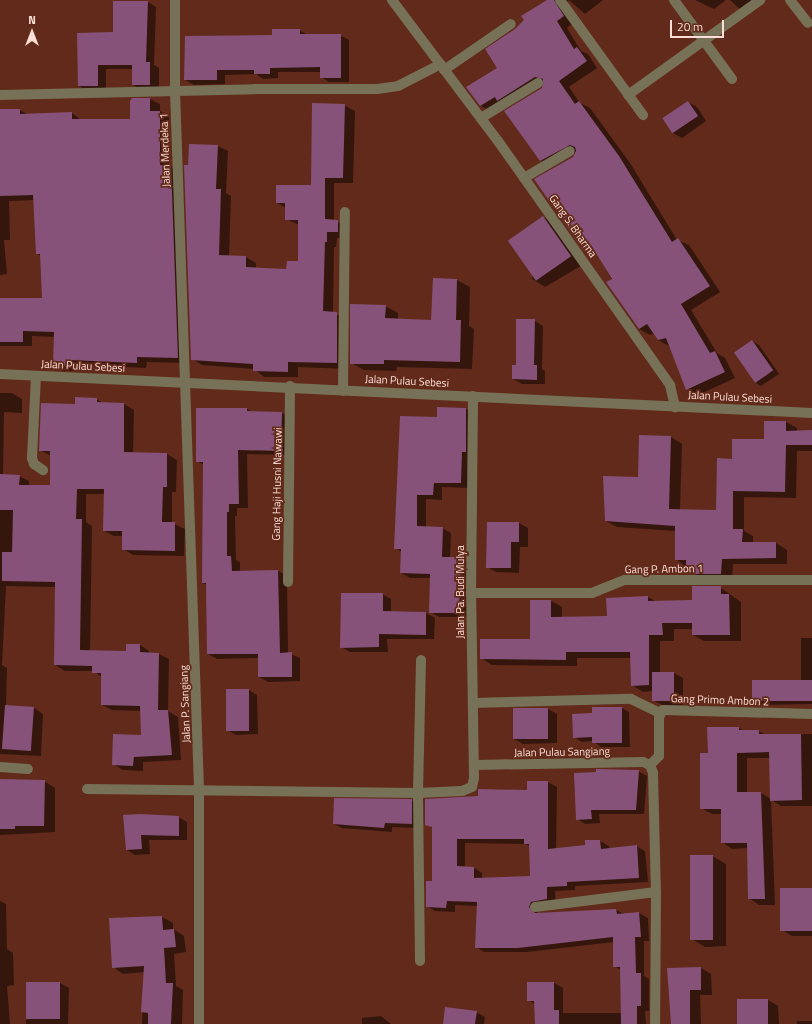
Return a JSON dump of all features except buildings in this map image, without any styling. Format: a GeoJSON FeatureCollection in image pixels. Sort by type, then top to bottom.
{"type":"FeatureCollection","features":[{"type":"Feature","properties":{"kind":"street","name":"Jalan Merdeka 1"},"geometry":{"type":"LineString","coordinates":[[175,0],[175,91],[185,383]]}},
{"type":"Feature","properties":{"kind":"street","name":"Gang S. Bharma"},"geometry":{"type":"LineString","coordinates":[[392,0],[481,118],[670,385],[676,407]]}},
{"type":"Feature","properties":{"kind":"street"},"geometry":{"type":"LineString","coordinates":[[560,0],[643,115]]}},
{"type":"Feature","properties":{"kind":"street"},"geometry":{"type":"LineString","coordinates":[[674,0],[732,80]]}},
{"type":"Feature","properties":{"kind":"street"},"geometry":{"type":"LineString","coordinates":[[628,95],[760,0]]}},
{"type":"Feature","properties":{"kind":"street"},"geometry":{"type":"LineString","coordinates":[[790,0],[808,23]]}},
{"type":"Feature","properties":{"kind":"street"},"geometry":{"type":"LineString","coordinates":[[0,95],[387,88],[442,67],[511,24]]}},
{"type":"Feature","properties":{"kind":"street"},"geometry":{"type":"LineString","coordinates":[[481,118],[538,83]]}},
{"type":"Feature","properties":{"kind":"street"},"geometry":{"type":"LineString","coordinates":[[524,178],[570,151]]}},
{"type":"Feature","properties":{"kind":"street"},"geometry":{"type":"LineString","coordinates":[[343,390],[345,212]]}},
{"type":"Feature","properties":{"kind":"street","name":"Jalan Pulau Sebesi"},"geometry":{"type":"LineString","coordinates":[[0,374],[185,383],[290,386],[343,390],[812,413]]}},
{"type":"Feature","properties":{"kind":"street"},"geometry":{"type":"LineString","coordinates":[[36,376],[32,458],[34,464],[43,470]]}},
{"type":"Feature","properties":{"kind":"street","name":"Jalan P. Sangiang"},"geometry":{"type":"LineString","coordinates":[[185,383],[199,790],[199,1024]]}},
{"type":"Feature","properties":{"kind":"street","name":"Gang Haji Husni Nawawi"},"geometry":{"type":"LineString","coordinates":[[288,582],[290,386]]}},
{"type":"Feature","properties":{"kind":"street","name":"Jalan Pa. Budi Mulya"},"geometry":{"type":"LineString","coordinates":[[418,793],[462,791],[472,787],[474,765],[471,593],[473,396]]}},
{"type":"Feature","properties":{"kind":"street","name":"Gang P. Ambon 1"},"geometry":{"type":"LineString","coordinates":[[471,593],[592,593],[625,580],[812,580]]}},
{"type":"Feature","properties":{"kind":"street"},"geometry":{"type":"LineString","coordinates":[[420,961],[418,793],[421,660]]}},
{"type":"Feature","properties":{"kind":"street"},"geometry":{"type":"LineString","coordinates":[[473,703],[631,699],[660,713]]}},
{"type":"Feature","properties":{"kind":"street","name":"Gang Primo Ambon 2"},"geometry":{"type":"LineString","coordinates":[[650,765],[659,756],[660,713],[663,710],[812,714]]}},
{"type":"Feature","properties":{"kind":"street","name":"Jalan Pulau Sangiang"},"geometry":{"type":"LineString","coordinates":[[474,765],[643,762],[650,765]]}},
{"type":"Feature","properties":{"kind":"street"},"geometry":{"type":"LineString","coordinates":[[650,765],[653,773],[656,892],[655,1024]]}},
{"type":"Feature","properties":{"kind":"street"},"geometry":{"type":"LineString","coordinates":[[0,767],[28,769]]}},
{"type":"Feature","properties":{"kind":"street"},"geometry":{"type":"LineString","coordinates":[[87,789],[418,793]]}},
{"type":"Feature","properties":{"kind":"street"},"geometry":{"type":"LineString","coordinates":[[536,907],[656,892]]}}]}
